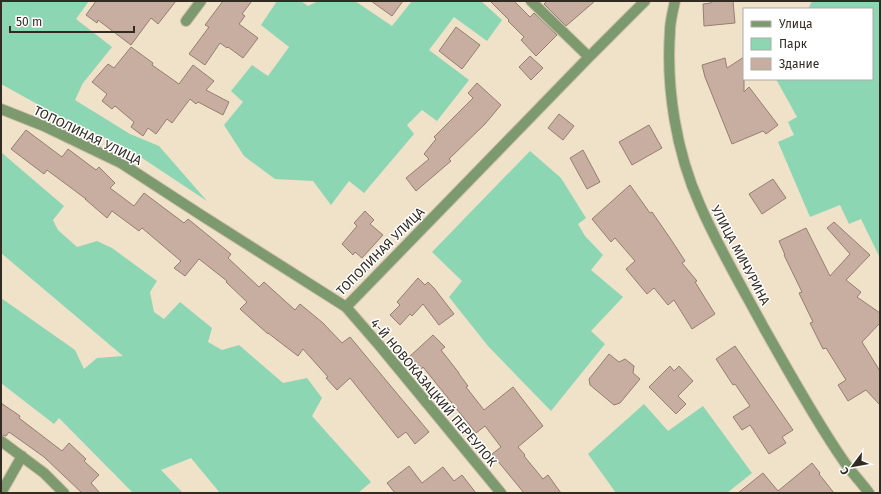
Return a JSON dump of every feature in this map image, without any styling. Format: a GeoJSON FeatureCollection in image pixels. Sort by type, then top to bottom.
{"type":"FeatureCollection","features":[{"type":"Feature","properties":{"kind":"street"},"geometry":{"type":"LineString","coordinates":[[186,21],[201,1]]}},
{"type":"Feature","properties":{"kind":"street"},"geometry":{"type":"LineString","coordinates":[[531,1],[588,57]]}},
{"type":"Feature","properties":{"kind":"street","name":"ТОПОЛИНАЯ УЛИЦА"},"geometry":{"type":"LineString","coordinates":[[1,109],[44,126],[121,163],[346,307],[588,57],[645,1]]}},
{"type":"Feature","properties":{"kind":"street","name":"УЛИЦА МИЧУРИНА"},"geometry":{"type":"LineString","coordinates":[[675,1],[670,29],[670,88],[674,119],[685,163],[699,204],[717,242],[814,414],[844,461],[869,493]]}},
{"type":"Feature","properties":{"kind":"street","name":"4-Й НОВОКАЗАЦКИЙ ПЕРЕУЛОК"},"geometry":{"type":"LineString","coordinates":[[346,307],[501,493]]}},
{"type":"Feature","properties":{"kind":"street"},"geometry":{"type":"LineString","coordinates":[[1,441],[44,473],[64,493]]}},
{"type":"Feature","properties":{"kind":"street"},"geometry":{"type":"LineString","coordinates":[[1,493],[22,456]]}},
{"type":"Feature","properties":{"kind":"green space"},"geometry":{"type":"Polygon","coordinates":[[[1,1],[89,1],[76,19],[112,47],[83,83],[75,100],[130,134],[159,146],[207,201],[130,150],[59,116],[1,84],[1,1]]]}},
{"type":"Feature","properties":{"kind":"green space"},"geometry":{"type":"Polygon","coordinates":[[[277,1],[301,1],[308,6],[318,1],[355,1],[392,26],[412,1],[481,1],[502,20],[487,41],[454,17],[429,50],[469,80],[437,121],[422,110],[407,125],[414,134],[364,193],[349,181],[331,205],[313,181],[275,179],[244,156],[224,125],[243,102],[231,91],[252,65],[268,76],[289,47],[261,25],[277,1]]]}},
{"type":"Feature","properties":{"kind":"green space"},"geometry":{"type":"Polygon","coordinates":[[[812,1],[880,1],[880,258],[861,219],[849,224],[840,205],[810,217],[778,142],[794,135],[788,122],[797,117],[777,80],[873,80],[873,8],[808,8],[812,1]]]}},
{"type":"Feature","properties":{"kind":"green space"},"geometry":{"type":"Polygon","coordinates":[[[530,151],[561,178],[586,218],[578,224],[585,236],[603,255],[591,270],[623,297],[591,331],[605,344],[551,411],[488,346],[449,297],[462,281],[432,252],[530,151]]]}},
{"type":"Feature","properties":{"kind":"green space"},"geometry":{"type":"Polygon","coordinates":[[[2,153],[64,206],[53,220],[58,230],[77,247],[97,241],[112,248],[157,281],[150,292],[154,312],[164,319],[180,302],[212,328],[208,342],[222,350],[239,345],[283,383],[307,378],[322,398],[312,416],[371,482],[358,493],[220,493],[191,458],[161,470],[183,493],[133,493],[59,418],[54,424],[1,383],[1,298],[75,350],[84,369],[97,358],[123,356],[1,253],[2,153]]]}},
{"type":"Feature","properties":{"kind":"green space"},"geometry":{"type":"Polygon","coordinates":[[[644,404],[668,431],[703,406],[752,473],[727,493],[616,493],[588,454],[644,404]]]}},
{"type":"Feature","properties":{"kind":"building"},"geometry":{"type":"Polygon","coordinates":[[[96,1],[176,1],[158,24],[151,18],[131,45],[98,20],[97,23],[86,15],[96,1]]]}},
{"type":"Feature","properties":{"kind":"building"},"geometry":{"type":"Polygon","coordinates":[[[223,1],[252,1],[242,14],[245,16],[239,24],[258,38],[243,58],[220,43],[205,65],[189,54],[209,27],[205,25],[223,1]]]}},
{"type":"Feature","properties":{"kind":"building"},"geometry":{"type":"Polygon","coordinates":[[[371,1],[403,1],[392,16],[371,1]]]}},
{"type":"Feature","properties":{"kind":"building"},"geometry":{"type":"Polygon","coordinates":[[[490,1],[514,1],[530,17],[534,13],[557,35],[536,56],[521,40],[524,37],[490,1]]]}},
{"type":"Feature","properties":{"kind":"building"},"geometry":{"type":"Polygon","coordinates":[[[547,1],[595,1],[566,26],[544,4],[547,1]]]}},
{"type":"Feature","properties":{"kind":"building"},"geometry":{"type":"Polygon","coordinates":[[[711,1],[733,1],[735,23],[704,26],[703,4],[711,3],[711,1]]]}},
{"type":"Feature","properties":{"kind":"building"},"geometry":{"type":"Polygon","coordinates":[[[456,27],[480,45],[462,69],[439,51],[456,27]]]}},
{"type":"Feature","properties":{"kind":"building"},"geometry":{"type":"Polygon","coordinates":[[[131,47],[153,63],[152,65],[179,84],[193,65],[214,81],[206,90],[229,102],[223,115],[198,102],[196,104],[190,99],[172,123],[167,119],[156,134],[148,128],[143,136],[131,127],[134,122],[115,106],[112,109],[102,101],[107,94],[92,82],[108,64],[114,68],[131,47]]]}},
{"type":"Feature","properties":{"kind":"building"},"geometry":{"type":"Polygon","coordinates":[[[530,56],[543,68],[531,80],[519,67],[530,56]]]}},
{"type":"Feature","properties":{"kind":"building"},"geometry":{"type":"Polygon","coordinates":[[[725,58],[727,68],[743,58],[744,92],[749,87],[778,125],[766,134],[763,131],[732,144],[705,77],[702,65],[725,58]]]}},
{"type":"Feature","properties":{"kind":"building"},"geometry":{"type":"Polygon","coordinates":[[[477,83],[501,105],[485,124],[449,159],[451,161],[416,191],[406,178],[429,159],[424,154],[436,139],[434,137],[473,98],[468,93],[477,83]]]}},
{"type":"Feature","properties":{"kind":"building"},"geometry":{"type":"Polygon","coordinates":[[[559,114],[574,126],[563,140],[548,128],[559,114]]]}},
{"type":"Feature","properties":{"kind":"building"},"geometry":{"type":"Polygon","coordinates":[[[649,125],[662,148],[632,165],[619,142],[649,125]]]}},
{"type":"Feature","properties":{"kind":"building"},"geometry":{"type":"Polygon","coordinates":[[[26,130],[62,157],[68,149],[96,170],[99,167],[115,183],[110,188],[134,206],[144,193],[184,223],[188,219],[231,254],[228,258],[259,287],[264,282],[295,310],[300,304],[323,323],[342,343],[350,337],[429,432],[415,444],[406,432],[398,438],[350,378],[337,390],[326,378],[328,377],[303,349],[298,356],[268,334],[240,309],[247,302],[226,282],[227,281],[199,259],[185,276],[174,268],[181,261],[142,228],[139,231],[112,211],[107,218],[86,199],[47,170],[44,174],[11,149],[26,130]]]}},
{"type":"Feature","properties":{"kind":"building"},"geometry":{"type":"Polygon","coordinates":[[[583,150],[600,182],[587,189],[570,158],[583,150]]]}},
{"type":"Feature","properties":{"kind":"building"},"geometry":{"type":"Polygon","coordinates":[[[773,179],[786,198],[762,214],[749,194],[773,179]]]}},
{"type":"Feature","properties":{"kind":"building"},"geometry":{"type":"Polygon","coordinates":[[[630,185],[650,213],[652,212],[672,241],[685,261],[682,263],[697,281],[695,282],[715,314],[692,329],[674,300],[668,305],[654,288],[647,294],[626,269],[635,261],[615,238],[611,242],[592,219],[630,185]]]}},
{"type":"Feature","properties":{"kind":"building"},"geometry":{"type":"Polygon","coordinates":[[[365,211],[374,220],[370,224],[383,235],[362,258],[355,252],[353,255],[342,244],[357,226],[354,223],[365,211]]]}},
{"type":"Feature","properties":{"kind":"building"},"geometry":{"type":"Polygon","coordinates":[[[834,222],[870,255],[846,280],[861,292],[857,297],[880,313],[880,323],[862,342],[880,371],[880,405],[866,390],[848,401],[838,385],[846,380],[826,348],[823,349],[810,323],[813,322],[799,293],[802,292],[779,241],[806,228],[830,276],[850,254],[827,228],[834,222]]]}},
{"type":"Feature","properties":{"kind":"building"},"geometry":{"type":"Polygon","coordinates":[[[418,278],[425,285],[428,282],[434,288],[454,314],[439,325],[423,304],[412,316],[410,314],[400,325],[390,315],[400,305],[397,302],[418,278]]]}},
{"type":"Feature","properties":{"kind":"building"},"geometry":{"type":"Polygon","coordinates":[[[433,335],[445,347],[441,350],[468,386],[466,387],[484,410],[513,387],[543,426],[518,447],[543,479],[548,475],[561,493],[524,493],[492,454],[501,447],[485,426],[476,433],[423,367],[420,371],[408,358],[433,335]]]}},
{"type":"Feature","properties":{"kind":"building"},"geometry":{"type":"Polygon","coordinates":[[[735,346],[793,430],[782,437],[786,443],[769,454],[750,425],[742,430],[733,417],[750,406],[735,384],[733,385],[716,359],[735,346]]]}},
{"type":"Feature","properties":{"kind":"building"},"geometry":{"type":"Polygon","coordinates":[[[609,354],[619,362],[625,359],[634,366],[633,373],[640,379],[620,403],[614,405],[590,385],[589,379],[609,354]]]}},
{"type":"Feature","properties":{"kind":"building"},"geometry":{"type":"Polygon","coordinates":[[[670,366],[674,371],[679,366],[693,381],[678,396],[686,404],[676,414],[649,387],[670,366]]]}},
{"type":"Feature","properties":{"kind":"building"},"geometry":{"type":"Polygon","coordinates":[[[1,403],[20,416],[19,418],[62,451],[69,443],[86,459],[84,461],[99,475],[91,483],[100,493],[82,493],[44,457],[9,432],[6,436],[1,435],[1,403]]]}},
{"type":"Feature","properties":{"kind":"building"},"geometry":{"type":"Polygon","coordinates":[[[812,463],[834,493],[738,493],[763,473],[778,491],[812,463]]]}},
{"type":"Feature","properties":{"kind":"building"},"geometry":{"type":"Polygon","coordinates":[[[409,466],[422,483],[443,467],[454,481],[462,475],[476,493],[395,493],[387,483],[409,466]]]}}]}
